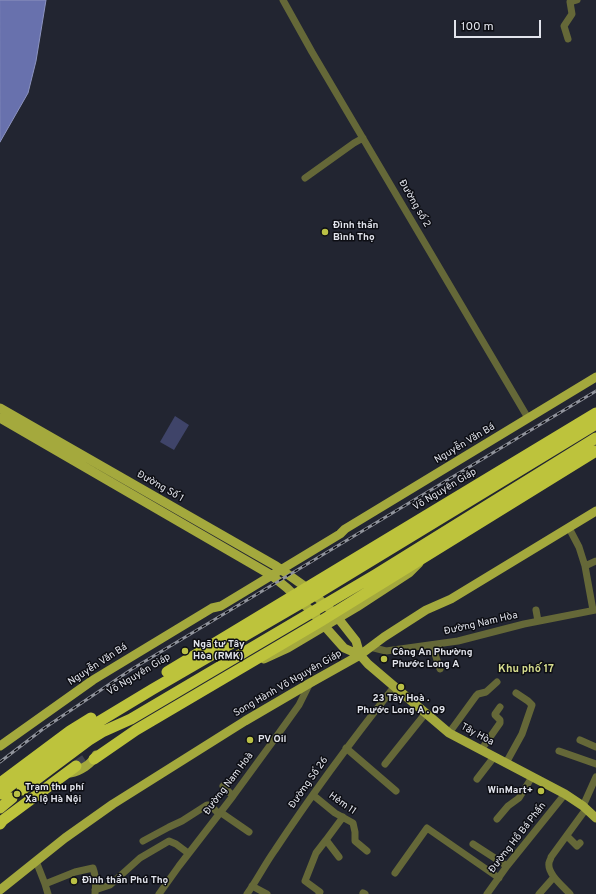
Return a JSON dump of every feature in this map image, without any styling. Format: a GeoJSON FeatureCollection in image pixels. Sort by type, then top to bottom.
{"type":"FeatureCollection","features":[{"type":"Feature","properties":{"kind":"highway","name":"Võ Nguyên Giáp"},"geometry":{"type":"LineString","coordinates":[[311,591],[596,413]]}},
{"type":"Feature","properties":{"kind":"highway"},"geometry":{"type":"LineString","coordinates":[[299,598],[596,424]]}},
{"type":"Feature","properties":{"kind":"highway"},"geometry":{"type":"LineString","coordinates":[[333,612],[338,597],[596,438]]}},
{"type":"Feature","properties":{"kind":"highway"},"geometry":{"type":"LineString","coordinates":[[93,756],[178,705],[323,624],[333,612],[596,451]]}},
{"type":"Feature","properties":{"kind":"highway"},"geometry":{"type":"LineString","coordinates":[[360,584],[382,583]]}},
{"type":"Feature","properties":{"kind":"highway","name":"Võ Nguyên Giáp"},"geometry":{"type":"LineString","coordinates":[[0,794],[86,730],[299,598]]}},
{"type":"Feature","properties":{"kind":"highway","name":"Võ Nguyên Giáp"},"geometry":{"type":"LineString","coordinates":[[0,783],[70,731],[299,598]]}},
{"type":"Feature","properties":{"kind":"highway"},"geometry":{"type":"LineString","coordinates":[[22,790],[102,732],[131,720],[312,612],[333,612]]}},
{"type":"Feature","properties":{"kind":"highway"},"geometry":{"type":"LineString","coordinates":[[93,756],[131,720]]}},
{"type":"Feature","properties":{"kind":"highway"},"geometry":{"type":"LineString","coordinates":[[1,822],[76,766]]}},
{"type":"Feature","properties":{"kind":"highway"},"geometry":{"type":"LineString","coordinates":[[0,808],[12,798]]}},
{"type":"Feature","properties":{"kind":"main road","name":"Nguyễn Văn Bá"},"geometry":{"type":"LineString","coordinates":[[0,746],[93,680],[212,608],[218,600],[340,534],[345,529],[596,377]]}},
{"type":"Feature","properties":{"kind":"main road","name":"Đường Số 1"},"geometry":{"type":"LineString","coordinates":[[0,408],[279,568],[311,591],[333,612]]}},
{"type":"Feature","properties":{"kind":"main road","name":"Đường Số 1"},"geometry":{"type":"LineString","coordinates":[[0,418],[268,574],[299,598]]}},
{"type":"Feature","properties":{"kind":"main road","name":"Song Hành Võ Nguyên Giáp"},"geometry":{"type":"LineString","coordinates":[[0,890],[76,830],[113,804],[310,682],[360,655],[426,610],[457,595],[596,511]]}},
{"type":"Feature","properties":{"kind":"main road"},"geometry":{"type":"LineString","coordinates":[[333,612],[409,573],[416,567],[422,558]]}},
{"type":"Feature","properties":{"kind":"main road","name":"Tây Hòa"},"geometry":{"type":"LineString","coordinates":[[299,598],[344,648],[360,655],[394,687],[449,733],[565,794],[585,807],[596,818]]}},
{"type":"Feature","properties":{"kind":"main road","name":"Tây Hòa"},"geometry":{"type":"LineString","coordinates":[[333,612],[356,641],[360,655]]}},
{"type":"Feature","properties":{"kind":"main road"},"geometry":{"type":"LineString","coordinates":[[65,774],[77,771],[93,756]]}},
{"type":"Feature","properties":{"kind":"street","name":"Đường số 2"},"geometry":{"type":"LineString","coordinates":[[283,0],[528,418]]}},
{"type":"Feature","properties":{"kind":"street"},"geometry":{"type":"LineString","coordinates":[[568,39],[564,26],[572,14],[570,2],[577,0]]}},
{"type":"Feature","properties":{"kind":"street"},"geometry":{"type":"LineString","coordinates":[[304,178],[363,138]]}},
{"type":"Feature","properties":{"kind":"street"},"geometry":{"type":"LineString","coordinates":[[569,528],[579,547],[585,566],[594,610]]}},
{"type":"Feature","properties":{"kind":"street"},"geometry":{"type":"LineString","coordinates":[[585,566],[596,562]]}},
{"type":"Feature","properties":{"kind":"street"},"geometry":{"type":"LineString","coordinates":[[536,610],[538,621]]}},
{"type":"Feature","properties":{"kind":"street","name":"Đường Nam Hòa"},"geometry":{"type":"LineString","coordinates":[[370,647],[386,651],[458,641],[538,621],[594,610]]}},
{"type":"Feature","properties":{"kind":"street"},"geometry":{"type":"LineString","coordinates":[[432,645],[440,669]]}},
{"type":"Feature","properties":{"kind":"street","name":"Đường Nam Hoà"},"geometry":{"type":"LineString","coordinates":[[159,894],[299,705],[310,682]]}},
{"type":"Feature","properties":{"kind":"street"},"geometry":{"type":"LineString","coordinates":[[449,733],[477,694],[486,692],[498,682]]}},
{"type":"Feature","properties":{"kind":"street","name":"Đường Số 26"},"geometry":{"type":"LineString","coordinates":[[247,894],[274,851],[346,748],[394,687]]}},
{"type":"Feature","properties":{"kind":"street"},"geometry":{"type":"LineString","coordinates":[[506,763],[522,734],[532,705],[516,693]]}},
{"type":"Feature","properties":{"kind":"street"},"geometry":{"type":"LineString","coordinates":[[481,750],[500,723],[500,720],[495,715],[500,707]]}},
{"type":"Feature","properties":{"kind":"street"},"geometry":{"type":"LineString","coordinates":[[385,764],[425,714]]}},
{"type":"Feature","properties":{"kind":"street"},"geometry":{"type":"LineString","coordinates":[[580,740],[596,747]]}},
{"type":"Feature","properties":{"kind":"street"},"geometry":{"type":"LineString","coordinates":[[346,748],[396,791]]}},
{"type":"Feature","properties":{"kind":"street"},"geometry":{"type":"LineString","coordinates":[[560,751],[596,764]]}},
{"type":"Feature","properties":{"kind":"street"},"geometry":{"type":"LineString","coordinates":[[478,779],[494,757]]}},
{"type":"Feature","properties":{"kind":"street"},"geometry":{"type":"LineString","coordinates":[[497,820],[508,806],[519,798],[532,777]]}},
{"type":"Feature","properties":{"kind":"street"},"geometry":{"type":"LineString","coordinates":[[570,894],[551,874],[549,864],[552,857],[585,807],[596,777]]}},
{"type":"Feature","properties":{"kind":"street"},"geometry":{"type":"LineString","coordinates":[[223,786],[233,796]]}},
{"type":"Feature","properties":{"kind":"street","name":"Đường Hồ Bá Phấn"},"geometry":{"type":"LineString","coordinates":[[487,894],[507,866],[565,794]]}},
{"type":"Feature","properties":{"kind":"street","name":"Hẻm 11"},"geometry":{"type":"LineString","coordinates":[[313,795],[335,813],[353,823],[355,840],[367,852]]}},
{"type":"Feature","properties":{"kind":"street"},"geometry":{"type":"LineString","coordinates":[[143,841],[182,822],[207,805],[210,805],[249,832]]}},
{"type":"Feature","properties":{"kind":"street"},"geometry":{"type":"LineString","coordinates":[[319,894],[320,892],[305,881],[316,853],[343,817]]}},
{"type":"Feature","properties":{"kind":"street"},"geometry":{"type":"LineString","coordinates":[[395,873],[427,828],[499,878]]}},
{"type":"Feature","properties":{"kind":"street"},"geometry":{"type":"LineString","coordinates":[[567,836],[577,846],[580,843]]}},
{"type":"Feature","properties":{"kind":"street"},"geometry":{"type":"LineString","coordinates":[[326,840],[339,857]]}},
{"type":"Feature","properties":{"kind":"street"},"geometry":{"type":"LineString","coordinates":[[95,892],[110,885],[140,858],[170,841],[188,853]]}},
{"type":"Feature","properties":{"kind":"street"},"geometry":{"type":"LineString","coordinates":[[473,844],[507,866]]}},
{"type":"Feature","properties":{"kind":"street"},"geometry":{"type":"LineString","coordinates":[[36,861],[48,894]]}},
{"type":"Feature","properties":{"kind":"street"},"geometry":{"type":"LineString","coordinates":[[45,884],[75,872],[93,868],[96,882],[95,892]]}},
{"type":"Feature","properties":{"kind":"street"},"geometry":{"type":"LineString","coordinates":[[539,894],[554,877]]}},
{"type":"Feature","properties":{"kind":"street"},"geometry":{"type":"LineString","coordinates":[[252,886],[267,894]]}},
{"type":"Feature","properties":{"kind":"shaded area"},"geometry":{"type":"Polygon","coordinates":[[[0,0],[46,0],[36,61],[28,93],[0,142],[0,0]]]}},
{"type":"Feature","properties":{"kind":"shaded area"},"geometry":{"type":"Polygon","coordinates":[[[175,416],[189,425],[174,450],[160,442],[175,416]]]}},
{"type":"Feature","properties":{"kind":"tunnel"},"geometry":{"type":"LineString","coordinates":[[76,766],[88,758]]}},
{"type":"Feature","properties":{"kind":"railway"},"geometry":{"type":"LineString","coordinates":[[0,762],[43,729],[132,669],[596,391]]}},
{"type":"Feature","properties":{"kind":"place","name":"Đình thần Bình Thọ"},"geometry":{"type":"Point","coordinates":[325,232]}},
{"type":"Feature","properties":{"kind":"place","name":"Ngã tư Tây Hòa (RMK)"},"geometry":{"type":"Point","coordinates":[185,651]}},
{"type":"Feature","properties":{"kind":"place","name":"Công An Phường Phước Long A"},"geometry":{"type":"Point","coordinates":[384,659]}},
{"type":"Feature","properties":{"kind":"place","name":"23 Tây Hoà . Phước Long A . Q9"},"geometry":{"type":"Point","coordinates":[401,687]}},
{"type":"Feature","properties":{"kind":"place","name":"PV Oil"},"geometry":{"type":"Point","coordinates":[250,740]}},
{"type":"Feature","properties":{"kind":"place","name":"WinMart+"},"geometry":{"type":"Point","coordinates":[541,791]}},
{"type":"Feature","properties":{"kind":"place","name":"Trạm thu phí Xa lộ Hà Nội"},"geometry":{"type":"Point","coordinates":[17,794]}},
{"type":"Feature","properties":{"kind":"place","name":"Đình thần Phú Thọ"},"geometry":{"type":"Point","coordinates":[74,881]}},
{"type":"Feature","properties":{"kind":"district","name":"Khu phố 17"},"geometry":{"type":"Point","coordinates":[526,670]}}]}
